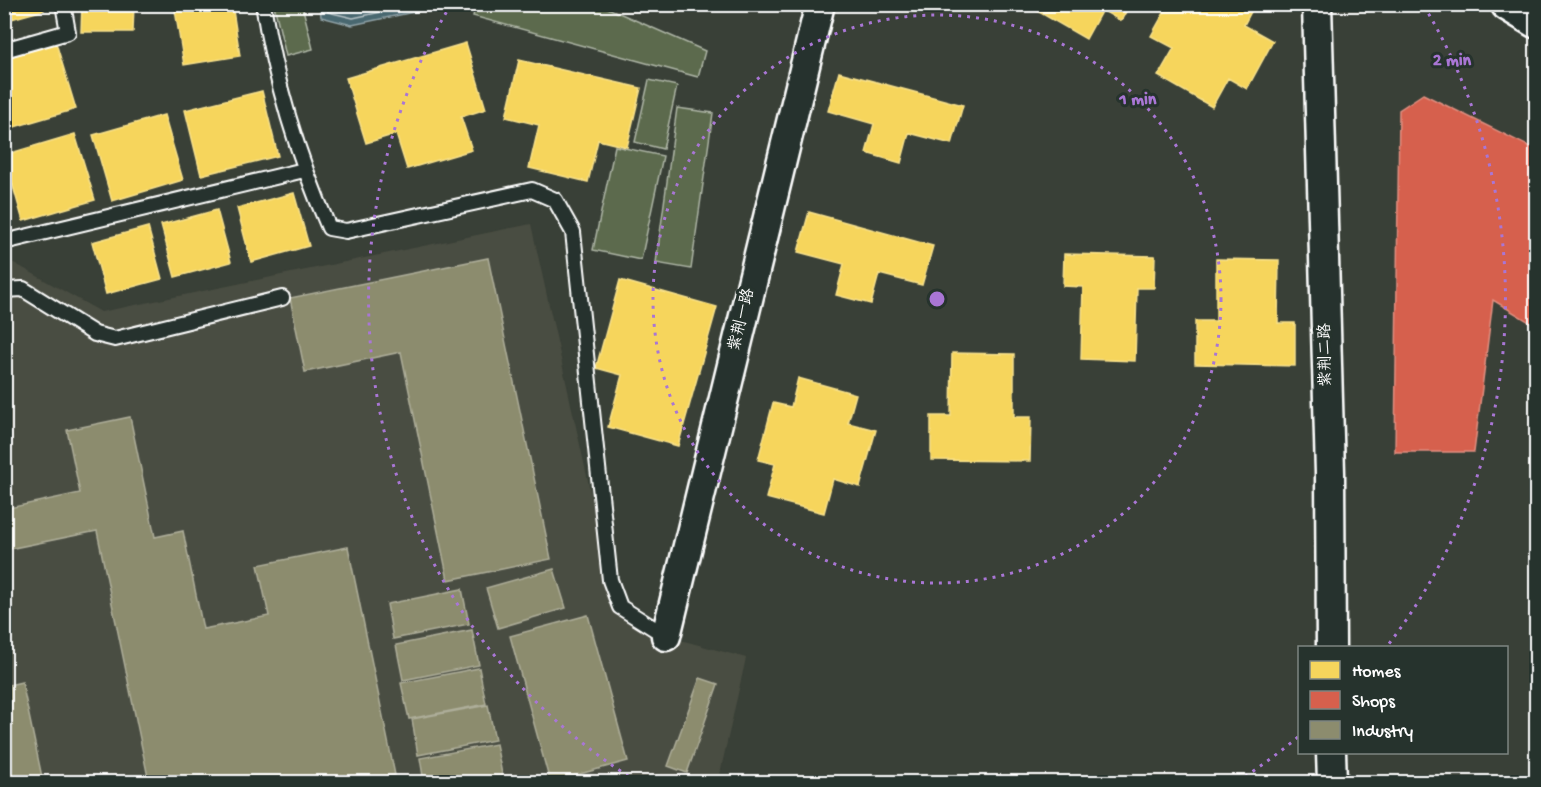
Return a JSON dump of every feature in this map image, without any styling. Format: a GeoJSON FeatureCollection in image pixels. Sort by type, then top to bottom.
{"type":"FeatureCollection","features":[{"type":"Feature","properties":{"kind":"highway"},"geometry":{"type":"LineString","coordinates":[[1508,4],[1536,21]]}},
{"type":"Feature","properties":{"kind":"street","name":"紫荆一路"},"geometry":{"type":"LineString","coordinates":[[666,636],[820,4]]}},
{"type":"Feature","properties":{"kind":"street","name":"紫荆二路"},"geometry":{"type":"LineString","coordinates":[[1317,4],[1330,473],[1331,646]]}},
{"type":"Feature","properties":{"kind":"street","name":"紫荆二路"},"geometry":{"type":"LineString","coordinates":[[1320,62],[1330,4]]}},
{"type":"Feature","properties":{"kind":"street"},"geometry":{"type":"LineString","coordinates":[[1331,754],[1332,783]]}},
{"type":"Feature","properties":{"kind":"lane"},"geometry":{"type":"LineString","coordinates":[[4,50],[68,32],[63,4]]}},
{"type":"Feature","properties":{"kind":"lane"},"geometry":{"type":"LineString","coordinates":[[263,4],[269,40],[304,170],[330,228],[346,231],[532,190],[555,200],[573,232],[610,580],[620,607],[666,636]]}},
{"type":"Feature","properties":{"kind":"lane"},"geometry":{"type":"LineString","coordinates":[[4,242],[304,170]]}},
{"type":"Feature","properties":{"kind":"lane"},"geometry":{"type":"LineString","coordinates":[[4,290],[22,289],[95,334],[115,339],[282,298]]}},
{"type":"Feature","properties":{"kind":"shaded area"},"geometry":{"type":"Polygon","coordinates":[[[531,224],[610,580],[620,607],[666,636],[746,658],[718,782],[5,782],[4,265],[14,263],[101,312],[531,224]]]}},
{"type":"Feature","properties":{"kind":"green space"},"geometry":{"type":"Polygon","coordinates":[[[274,5],[302,5],[313,49],[286,56],[274,5]]]}},
{"type":"Feature","properties":{"kind":"green space"},"geometry":{"type":"Polygon","coordinates":[[[476,5],[601,5],[705,51],[698,77],[473,16],[476,5]]]}},
{"type":"Feature","properties":{"kind":"green space"},"geometry":{"type":"Polygon","coordinates":[[[649,80],[677,86],[663,149],[635,142],[649,80]]]}},
{"type":"Feature","properties":{"kind":"green space"},"geometry":{"type":"Polygon","coordinates":[[[677,108],[713,113],[691,269],[656,263],[677,108]]]}},
{"type":"Feature","properties":{"kind":"green space"},"geometry":{"type":"Polygon","coordinates":[[[615,146],[663,156],[641,260],[593,250],[615,146]]]}},
{"type":"Feature","properties":{"kind":"water"},"geometry":{"type":"Polygon","coordinates":[[[320,4],[447,5],[352,25],[321,17],[320,4]]]}},
{"type":"Feature","properties":{"kind":"building: Homes"},"geometry":{"type":"Polygon","coordinates":[[[4,4],[43,4],[44,10],[4,21],[4,4]]]}},
{"type":"Feature","properties":{"kind":"building: Homes"},"geometry":{"type":"Polygon","coordinates":[[[82,4],[134,4],[133,32],[81,32],[82,4]]]}},
{"type":"Feature","properties":{"kind":"building: Homes"},"geometry":{"type":"Polygon","coordinates":[[[174,4],[232,4],[240,56],[184,65],[174,4]]]}},
{"type":"Feature","properties":{"kind":"building: Homes"},"geometry":{"type":"Polygon","coordinates":[[[1034,4],[1130,4],[1121,21],[1102,10],[1086,39],[1032,8],[1034,4]]]}},
{"type":"Feature","properties":{"kind":"building: Homes"},"geometry":{"type":"Polygon","coordinates":[[[1169,4],[1255,4],[1244,25],[1273,41],[1247,89],[1228,78],[1212,107],[1158,76],[1174,48],[1151,36],[1169,4]]]}},
{"type":"Feature","properties":{"kind":"building: Homes"},"geometry":{"type":"Polygon","coordinates":[[[56,43],[76,109],[4,130],[4,58],[56,43]]]}},
{"type":"Feature","properties":{"kind":"building: Homes"},"geometry":{"type":"Polygon","coordinates":[[[466,43],[486,109],[461,117],[472,150],[407,169],[396,134],[366,143],[346,78],[466,43]]]}},
{"type":"Feature","properties":{"kind":"building: Homes"},"geometry":{"type":"Polygon","coordinates":[[[519,60],[641,88],[627,147],[598,140],[588,182],[529,168],[539,125],[506,117],[519,60]]]}},
{"type":"Feature","properties":{"kind":"building: Homes"},"geometry":{"type":"Polygon","coordinates":[[[839,72],[963,105],[952,144],[909,133],[901,163],[866,153],[874,124],[828,111],[839,72]]]}},
{"type":"Feature","properties":{"kind":"building: Homes"},"geometry":{"type":"Polygon","coordinates":[[[262,91],[278,156],[201,175],[185,110],[262,91]]]}},
{"type":"Feature","properties":{"kind":"building: Homes"},"geometry":{"type":"Polygon","coordinates":[[[164,115],[183,180],[112,201],[93,135],[164,115]]]}},
{"type":"Feature","properties":{"kind":"building: Homes"},"geometry":{"type":"Polygon","coordinates":[[[75,134],[95,200],[23,221],[4,155],[75,134]]]}},
{"type":"Feature","properties":{"kind":"building: Homes"},"geometry":{"type":"Polygon","coordinates":[[[294,193],[309,246],[251,262],[237,208],[294,193]]]}},
{"type":"Feature","properties":{"kind":"building: Homes"},"geometry":{"type":"Polygon","coordinates":[[[4,202],[10,220],[4,222],[4,202]]]}},
{"type":"Feature","properties":{"kind":"building: Homes"},"geometry":{"type":"Polygon","coordinates":[[[217,210],[231,262],[175,277],[161,225],[217,210]]]}},
{"type":"Feature","properties":{"kind":"building: Homes"},"geometry":{"type":"Polygon","coordinates":[[[809,212],[933,246],[922,285],[879,274],[871,304],[836,295],[844,264],[798,252],[809,212]]]}},
{"type":"Feature","properties":{"kind":"building: Homes"},"geometry":{"type":"Polygon","coordinates":[[[148,227],[162,279],[106,294],[92,242],[148,227]]]}},
{"type":"Feature","properties":{"kind":"building: Homes"},"geometry":{"type":"Polygon","coordinates":[[[1064,254],[1155,256],[1154,288],[1137,288],[1135,361],[1081,359],[1083,287],[1063,286],[1064,254]]]}},
{"type":"Feature","properties":{"kind":"building: Homes"},"geometry":{"type":"Polygon","coordinates":[[[1216,259],[1279,260],[1278,323],[1295,323],[1295,366],[1195,364],[1195,321],[1216,321],[1216,259]]]}},
{"type":"Feature","properties":{"kind":"building: Homes"},"geometry":{"type":"Polygon","coordinates":[[[620,280],[717,307],[678,446],[608,427],[622,375],[596,368],[620,280]]]}},
{"type":"Feature","properties":{"kind":"building: Homes"},"geometry":{"type":"Polygon","coordinates":[[[952,353],[1014,354],[1014,417],[1031,417],[1030,461],[931,460],[931,416],[951,416],[952,353]]]}},
{"type":"Feature","properties":{"kind":"building: Homes"},"geometry":{"type":"Polygon","coordinates":[[[798,378],[856,394],[848,423],[876,430],[860,487],[833,479],[824,513],[766,498],[775,464],[758,460],[773,403],[791,407],[798,378]]]}},
{"type":"Feature","properties":{"kind":"building: Shops"},"geometry":{"type":"Polygon","coordinates":[[[1423,94],[1536,150],[1536,326],[1493,300],[1474,452],[1395,452],[1399,110],[1423,94]]]}},
{"type":"Feature","properties":{"kind":"building: Industry"},"geometry":{"type":"Polygon","coordinates":[[[488,258],[551,559],[448,580],[401,352],[305,372],[290,298],[488,258]]]}},
{"type":"Feature","properties":{"kind":"building: Industry"},"geometry":{"type":"Polygon","coordinates":[[[130,417],[155,537],[183,531],[203,629],[269,616],[258,565],[348,547],[395,775],[359,782],[149,782],[97,531],[4,550],[4,509],[80,493],[67,430],[130,417]]]}},
{"type":"Feature","properties":{"kind":"building: Industry"},"geometry":{"type":"Polygon","coordinates":[[[554,569],[566,608],[498,628],[486,588],[554,569]]]}},
{"type":"Feature","properties":{"kind":"building: Industry"},"geometry":{"type":"Polygon","coordinates":[[[462,589],[469,624],[393,639],[387,604],[462,589]]]}},
{"type":"Feature","properties":{"kind":"building: Industry"},"geometry":{"type":"Polygon","coordinates":[[[588,615],[628,761],[550,782],[510,636],[588,615]]]}},
{"type":"Feature","properties":{"kind":"building: Industry"},"geometry":{"type":"Polygon","coordinates":[[[472,630],[479,665],[403,680],[396,645],[472,630]]]}},
{"type":"Feature","properties":{"kind":"building: Industry"},"geometry":{"type":"Polygon","coordinates":[[[479,668],[486,704],[409,719],[401,683],[479,668]]]}},
{"type":"Feature","properties":{"kind":"building: Industry"},"geometry":{"type":"Polygon","coordinates":[[[700,678],[718,684],[687,773],[668,766],[700,678]]]}},
{"type":"Feature","properties":{"kind":"building: Industry"},"geometry":{"type":"Polygon","coordinates":[[[22,682],[43,782],[4,782],[4,686],[22,682]]]}},
{"type":"Feature","properties":{"kind":"building: Industry"},"geometry":{"type":"Polygon","coordinates":[[[488,705],[495,740],[418,755],[412,719],[488,705]]]}},
{"type":"Feature","properties":{"kind":"building: Industry"},"geometry":{"type":"Polygon","coordinates":[[[496,744],[503,779],[482,782],[424,782],[420,758],[496,744]]]}}]}
